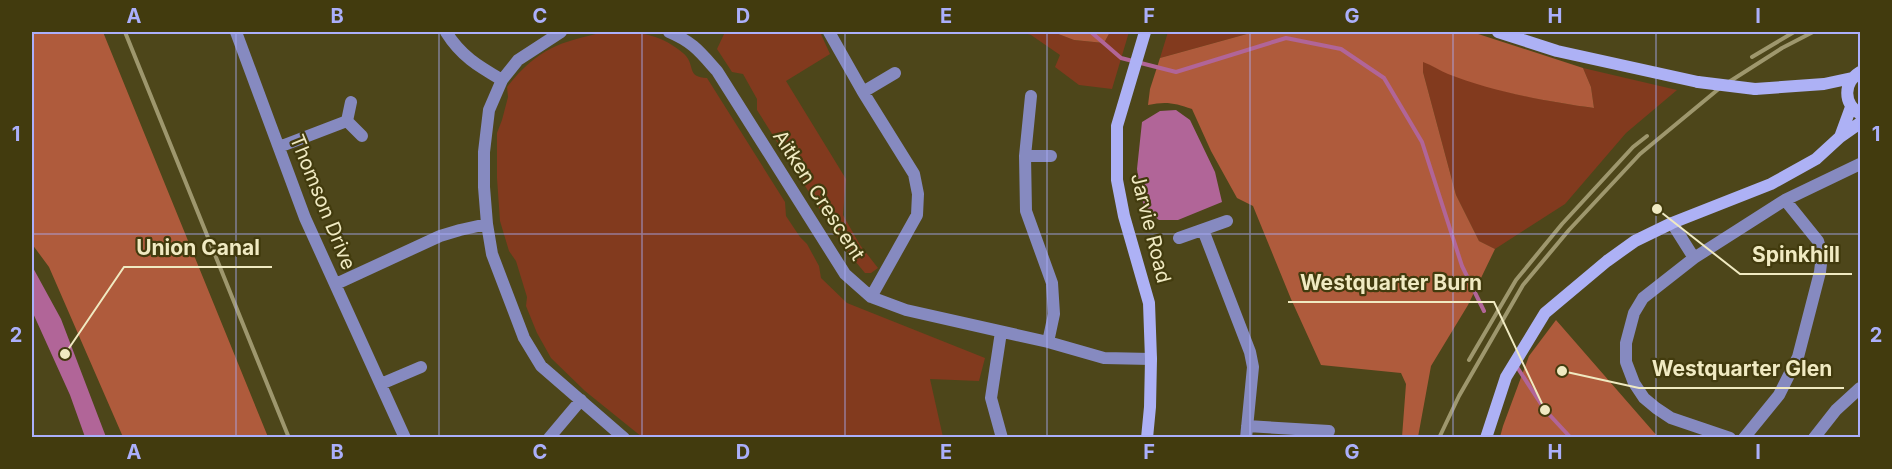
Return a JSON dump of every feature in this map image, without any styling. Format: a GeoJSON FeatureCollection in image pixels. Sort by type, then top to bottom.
{"type":"FeatureCollection","features":[{"type":"Feature","properties":{"kind":"street","name":"Thomson Drive"},"geometry":{"type":"LineString","coordinates":[[236,32],[305,218],[405,438]]}},
{"type":"Feature","properties":{"kind":"street"},"geometry":{"type":"LineString","coordinates":[[446,32],[453,44],[472,63],[502,80]]}},
{"type":"Feature","properties":{"kind":"street"},"geometry":{"type":"LineString","coordinates":[[559,32],[518,60],[502,80],[489,110],[484,152],[487,224],[492,254],[524,338],[541,366],[624,438]]}},
{"type":"Feature","properties":{"kind":"street","name":"Aitken Crescent"},"geometry":{"type":"LineString","coordinates":[[669,32],[686,39],[717,71],[845,274],[871,297],[906,310],[1048,342],[1104,358],[1151,358]]}},
{"type":"Feature","properties":{"kind":"street"},"geometry":{"type":"LineString","coordinates":[[829,32],[914,174],[918,194],[917,215],[871,297]]}},
{"type":"Feature","properties":{"kind":"street","name":"Jarvie Road"},"geometry":{"type":"LineString","coordinates":[[1145,32],[1117,126],[1117,180],[1124,216],[1149,303],[1151,358],[1147,438]]}},
{"type":"Feature","properties":{"kind":"street"},"geometry":{"type":"LineString","coordinates":[[1498,32],[1557,51],[1698,82],[1755,89],[1824,84],[1856,75]]}},
{"type":"Feature","properties":{"kind":"street"},"geometry":{"type":"LineString","coordinates":[[863,92],[895,73]]}},
{"type":"Feature","properties":{"kind":"street"},"geometry":{"type":"LineString","coordinates":[[1840,137],[1853,106],[1847,89],[1856,75]]}},
{"type":"Feature","properties":{"kind":"street"},"geometry":{"type":"LineString","coordinates":[[1824,84],[1853,106]]}},
{"type":"Feature","properties":{"kind":"street"},"geometry":{"type":"LineString","coordinates":[[1030,96],[1025,156],[1026,211],[1052,284],[1054,314],[1048,342]]}},
{"type":"Feature","properties":{"kind":"street"},"geometry":{"type":"LineString","coordinates":[[347,121],[351,102]]}},
{"type":"Feature","properties":{"kind":"street"},"geometry":{"type":"LineString","coordinates":[[279,147],[347,121]]}},
{"type":"Feature","properties":{"kind":"street"},"geometry":{"type":"LineString","coordinates":[[347,121],[362,136]]}},
{"type":"Feature","properties":{"kind":"street"},"geometry":{"type":"LineString","coordinates":[[1486,438],[1506,377],[1545,313],[1635,241],[1672,223],[1771,184],[1816,159],[1840,137],[1860,123]]}},
{"type":"Feature","properties":{"kind":"street"},"geometry":{"type":"LineString","coordinates":[[1025,156],[1051,156]]}},
{"type":"Feature","properties":{"kind":"street"},"geometry":{"type":"LineString","coordinates":[[1730,438],[1671,418],[1644,398],[1634,383],[1626,362],[1628,329],[1634,313],[1643,298],[1694,258],[1785,200],[1860,164]]}},
{"type":"Feature","properties":{"kind":"street"},"geometry":{"type":"LineString","coordinates":[[1744,438],[1779,395],[1798,357],[1820,272],[1822,255],[1818,241],[1785,200]]}},
{"type":"Feature","properties":{"kind":"street"},"geometry":{"type":"LineString","coordinates":[[1179,238],[1227,221]]}},
{"type":"Feature","properties":{"kind":"street"},"geometry":{"type":"LineString","coordinates":[[1672,223],[1694,258]]}},
{"type":"Feature","properties":{"kind":"street"},"geometry":{"type":"LineString","coordinates":[[336,284],[440,237],[487,224]]}},
{"type":"Feature","properties":{"kind":"street"},"geometry":{"type":"LineString","coordinates":[[1203,230],[1250,352],[1253,366],[1246,432],[1329,431]]}},
{"type":"Feature","properties":{"kind":"street"},"geometry":{"type":"LineString","coordinates":[[1001,332],[991,398],[1002,438]]}},
{"type":"Feature","properties":{"kind":"street"},"geometry":{"type":"LineString","coordinates":[[381,384],[421,367]]}},
{"type":"Feature","properties":{"kind":"street"},"geometry":{"type":"LineString","coordinates":[[1814,438],[1836,410],[1860,388]]}},
{"type":"Feature","properties":{"kind":"street"},"geometry":{"type":"LineString","coordinates":[[549,438],[581,400]]}},
{"type":"Feature","properties":{"kind":"shaded area"},"geometry":{"type":"Polygon","coordinates":[[[32,32],[103,32],[268,437],[123,437],[49,267],[32,244],[32,32]]]}},
{"type":"Feature","properties":{"kind":"shaded area"},"geometry":{"type":"Polygon","coordinates":[[[605,32],[637,33],[660,39],[684,54],[694,74],[707,78],[785,202],[786,216],[807,244],[819,266],[821,278],[847,303],[985,358],[979,381],[930,379],[943,437],[642,437],[585,391],[551,358],[526,306],[527,297],[516,261],[509,251],[500,221],[497,133],[508,97],[507,87],[528,64],[550,49],[574,39],[605,32]]]}},
{"type":"Feature","properties":{"kind":"shaded area"},"geometry":{"type":"Polygon","coordinates":[[[725,32],[820,32],[830,54],[786,81],[846,179],[843,215],[860,245],[878,268],[871,273],[865,273],[845,249],[757,110],[757,99],[743,74],[732,72],[717,49],[725,32]]]}},
{"type":"Feature","properties":{"kind":"shaded area"},"geometry":{"type":"Polygon","coordinates":[[[1021,32],[1053,32],[1074,40],[1104,43],[1110,32],[1129,32],[1112,89],[1079,85],[1055,67],[1060,55],[1031,35],[1021,32]]]}},
{"type":"Feature","properties":{"kind":"shaded area"},"geometry":{"type":"Polygon","coordinates":[[[1053,32],[1110,32],[1104,43],[1074,40],[1053,32]]]}},
{"type":"Feature","properties":{"kind":"shaded area"},"geometry":{"type":"Polygon","coordinates":[[[1168,32],[1254,32],[1160,58],[1168,32]]]}},
{"type":"Feature","properties":{"kind":"shaded area"},"geometry":{"type":"Polygon","coordinates":[[[1254,32],[1472,32],[1583,68],[1591,87],[1594,108],[1501,91],[1445,73],[1423,62],[1423,72],[1456,195],[1479,241],[1495,249],[1468,305],[1431,366],[1418,437],[1402,437],[1406,384],[1401,373],[1321,365],[1253,206],[1237,198],[1211,151],[1192,109],[1170,103],[1148,105],[1150,89],[1160,58],[1254,32]]]}},
{"type":"Feature","properties":{"kind":"shaded area"},"geometry":{"type":"Polygon","coordinates":[[[1423,61],[1464,79],[1506,92],[1594,108],[1591,87],[1583,68],[1677,90],[1626,133],[1565,204],[1495,249],[1479,241],[1456,195],[1423,72],[1423,61]]]}},
{"type":"Feature","properties":{"kind":"shaded area"},"geometry":{"type":"Polygon","coordinates":[[[1176,110],[1190,120],[1215,172],[1222,202],[1178,220],[1159,220],[1145,209],[1140,192],[1137,169],[1142,122],[1160,111],[1176,110]]]}},
{"type":"Feature","properties":{"kind":"shaded area"},"geometry":{"type":"Polygon","coordinates":[[[32,266],[61,319],[106,437],[85,437],[70,395],[32,311],[32,266]]]}},
{"type":"Feature","properties":{"kind":"shaded area"},"geometry":{"type":"Polygon","coordinates":[[[1556,320],[1658,437],[1500,437],[1529,356],[1556,320]]]}},
{"type":"Feature","properties":{"kind":"waterway"},"geometry":{"type":"LineString","coordinates":[[1091,32],[1121,58],[1176,72],[1286,38],[1341,49],[1384,78],[1422,142],[1462,266],[1484,311]]}},
{"type":"Feature","properties":{"kind":"waterway"},"geometry":{"type":"LineString","coordinates":[[1517,367],[1545,410],[1571,438]]}},
{"type":"Feature","properties":{"kind":"railway"},"geometry":{"type":"LineString","coordinates":[[125,32],[289,438]]}},
{"type":"Feature","properties":{"kind":"railway"},"geometry":{"type":"LineString","coordinates":[[1752,57],[1794,32]]}},
{"type":"Feature","properties":{"kind":"railway"},"geometry":{"type":"LineString","coordinates":[[1439,438],[1459,396],[1523,285],[1569,230],[1640,154],[1721,87],[1782,48],[1813,32]]}},
{"type":"Feature","properties":{"kind":"railway"},"geometry":{"type":"LineString","coordinates":[[1469,360],[1516,280],[1562,224],[1633,147],[1647,136]]}},
{"type":"Feature","properties":{"kind":"place","name":"Spinkhill"},"geometry":{"type":"Point","coordinates":[1657,209]}},
{"type":"Feature","properties":{"kind":"place","name":"Union Canal"},"geometry":{"type":"Point","coordinates":[65,354]}},
{"type":"Feature","properties":{"kind":"place","name":"Westquarter Glen"},"geometry":{"type":"Point","coordinates":[1562,371]}},
{"type":"Feature","properties":{"kind":"place","name":"Westquarter Burn"},"geometry":{"type":"Point","coordinates":[1545,410]}}]}
